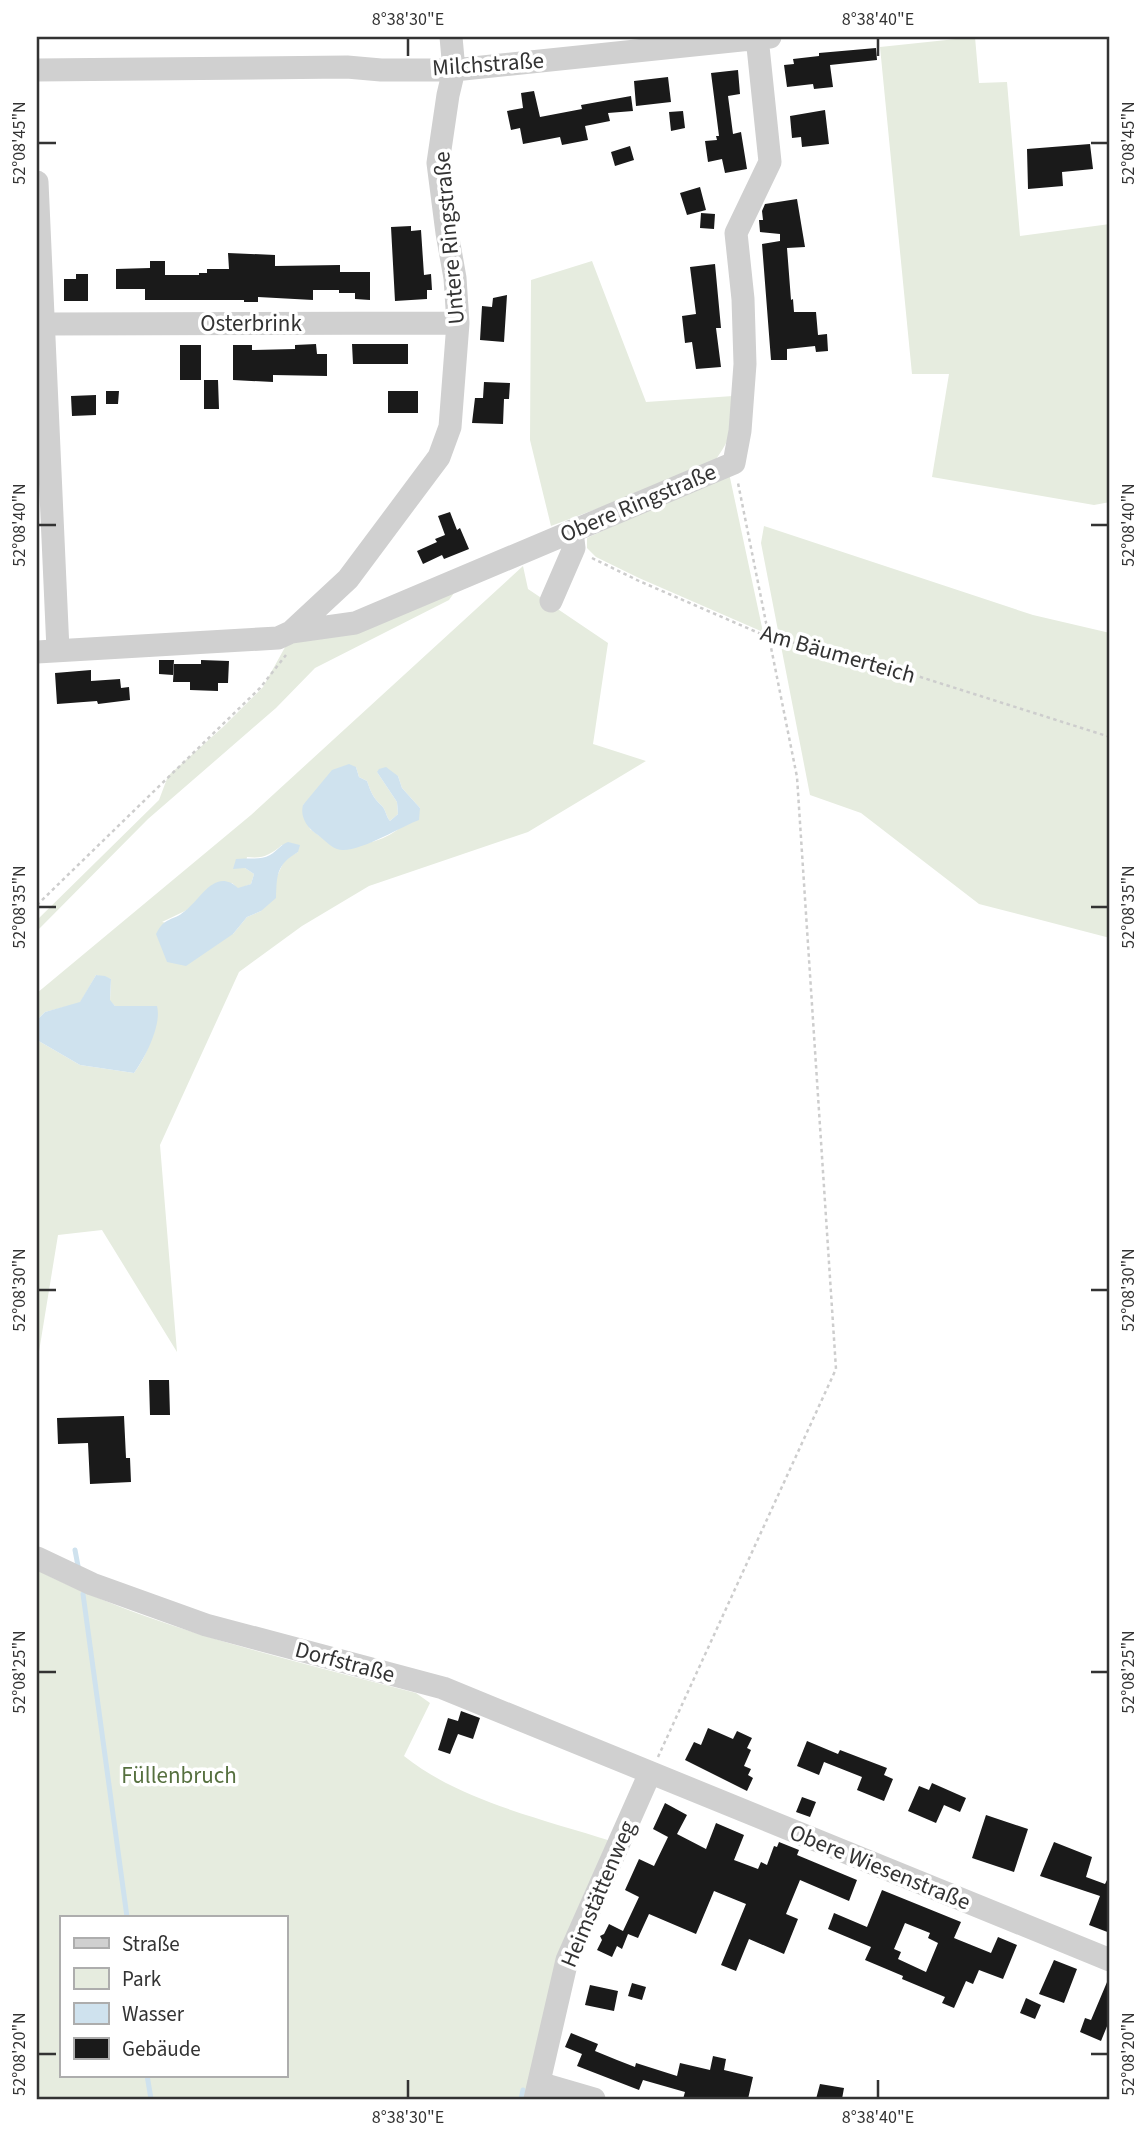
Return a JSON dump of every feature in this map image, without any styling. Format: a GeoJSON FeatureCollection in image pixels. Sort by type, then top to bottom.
{"type":"FeatureCollection","features":[{"type":"Feature","properties":{"kind":"street","name":"Untere Ringstraße"},"geometry":{"type":"LineString","coordinates":[[291,632],[348,579],[439,457],[450,427],[458,323],[456,278],[438,163],[454,70],[451,37]]}},
{"type":"Feature","properties":{"kind":"street","name":"Milchstraße"},"geometry":{"type":"LineString","coordinates":[[37,70],[347,67],[454,70],[762,37]]}},
{"type":"Feature","properties":{"kind":"street","name":"Obere Ringstraße"},"geometry":{"type":"LineString","coordinates":[[291,632],[355,623],[573,540],[734,463],[740,431],[745,364],[743,299],[736,233],[770,162],[762,37]]}},
{"type":"Feature","properties":{"kind":"street"},"geometry":{"type":"LineString","coordinates":[[37,182],[45,324],[47,651],[278,638],[291,632]]}},
{"type":"Feature","properties":{"kind":"street","name":"Osterbrink"},"geometry":{"type":"LineString","coordinates":[[45,324],[458,323]]}},
{"type":"Feature","properties":{"kind":"street"},"geometry":{"type":"LineString","coordinates":[[551,601],[573,540]]}},
{"type":"Feature","properties":{"kind":"street","name":"Dorfstraße"},"geometry":{"type":"LineString","coordinates":[[37,1558],[92,1584],[206,1625],[443,1688],[650,1773]]}},
{"type":"Feature","properties":{"kind":"street","name":"Obere Wiesenstraße"},"geometry":{"type":"LineString","coordinates":[[650,1773],[1110,1960]]}},
{"type":"Feature","properties":{"kind":"street","name":"Heimstättenweg"},"geometry":{"type":"LineString","coordinates":[[537,2091],[567,1960],[650,1773]]}},
{"type":"Feature","properties":{"kind":"street"},"geometry":{"type":"LineString","coordinates":[[537,2091],[594,2099]]}},
{"type":"Feature","properties":{"kind":"path"},"geometry":{"type":"LineString","coordinates":[[650,1773],[836,1370],[797,777],[734,463]]}},
{"type":"Feature","properties":{"kind":"path","name":"Am Bäumerteich"},"geometry":{"type":"LineString","coordinates":[[573,540],[639,581],[768,637],[854,656],[1110,737]]}},
{"type":"Feature","properties":{"kind":"path"},"geometry":{"type":"LineString","coordinates":[[37,905],[260,688],[285,658],[293,642],[291,632]]}},
{"type":"Feature","properties":{"kind":"green space"},"geometry":{"type":"Polygon","coordinates":[[[975,37],[979,83],[1007,82],[1020,236],[1110,224],[1110,502],[1094,505],[932,477],[949,374],[912,374],[880,47],[975,37]]]}},
{"type":"Feature","properties":{"kind":"green space"},"geometry":{"type":"Polygon","coordinates":[[[592,261],[646,402],[733,396],[732,426],[727,441],[711,466],[551,526],[530,440],[531,280],[592,261]]]}},
{"type":"Feature","properties":{"kind":"green space"},"geometry":{"type":"Polygon","coordinates":[[[729,473],[763,632],[639,578],[596,557],[587,548],[587,538],[729,473]]]}},
{"type":"Feature","properties":{"kind":"green space"},"geometry":{"type":"Polygon","coordinates":[[[764,526],[1033,615],[1110,633],[1110,938],[979,904],[861,813],[810,795],[761,543],[764,526]]]}},
{"type":"Feature","properties":{"kind":"green space"},"geometry":{"type":"Polygon","coordinates":[[[523,566],[528,589],[608,643],[593,744],[646,761],[528,832],[369,886],[302,926],[239,972],[160,1145],[177,1352],[102,1230],[58,1235],[37,1364],[37,1040],[80,1065],[134,1073],[144,1058],[150,1041],[157,1006],[115,1006],[110,1001],[111,979],[96,975],[80,1003],[45,1012],[37,1020],[37,993],[251,815],[523,566]],[[356,767],[303,805],[310,829],[321,837],[367,843],[375,841],[396,830],[420,808],[402,788],[398,776],[377,772],[397,802],[398,814],[390,821],[367,781],[359,777],[356,767]],[[282,845],[266,856],[247,857],[245,868],[254,874],[251,884],[238,889],[232,883],[162,922],[233,934],[247,917],[261,911],[285,859],[298,852],[282,845]]]}},
{"type":"Feature","properties":{"kind":"green space"},"geometry":{"type":"Polygon","coordinates":[[[454,593],[449,600],[315,668],[276,708],[148,819],[37,931],[37,920],[159,800],[168,776],[263,687],[289,640],[454,593]]]}},
{"type":"Feature","properties":{"kind":"green space","name":"Füllenbruch"},"geometry":{"type":"Polygon","coordinates":[[[37,1570],[128,1610],[175,1626],[271,1655],[416,1693],[430,1703],[404,1756],[426,1772],[476,1797],[611,1841],[525,2099],[37,2099],[37,1570]]]}},
{"type":"Feature","properties":{"kind":"water"},"geometry":{"type":"Polygon","coordinates":[[[349,764],[356,767],[359,777],[367,781],[390,821],[398,814],[397,802],[377,772],[386,767],[398,776],[402,788],[420,808],[419,820],[355,848],[337,849],[329,844],[306,824],[302,813],[303,805],[332,770],[349,764]]]}},
{"type":"Feature","properties":{"kind":"water"},"geometry":{"type":"Polygon","coordinates":[[[288,842],[300,845],[298,852],[285,861],[279,871],[276,898],[261,911],[247,917],[233,934],[186,966],[167,962],[156,934],[162,924],[185,911],[215,883],[230,882],[238,888],[251,884],[254,874],[245,868],[233,869],[236,859],[266,857],[288,842]]]}},
{"type":"Feature","properties":{"kind":"water"},"geometry":{"type":"Polygon","coordinates":[[[96,975],[111,979],[110,1000],[115,1006],[157,1006],[155,1032],[134,1073],[80,1065],[37,1040],[37,1020],[45,1012],[80,1002],[96,975]]]}},
{"type":"Feature","properties":{"kind":"building"},"geometry":{"type":"Polygon","coordinates":[[[876,48],[877,60],[830,65],[833,87],[814,89],[813,84],[787,87],[784,65],[794,64],[793,59],[819,56],[819,53],[876,48]]]}},
{"type":"Feature","properties":{"kind":"building"},"geometry":{"type":"Polygon","coordinates":[[[738,70],[740,94],[728,96],[733,134],[741,132],[747,169],[725,173],[722,159],[708,162],[705,141],[717,140],[716,136],[719,136],[711,73],[738,70]]]}},
{"type":"Feature","properties":{"kind":"building"},"geometry":{"type":"Polygon","coordinates":[[[668,77],[671,102],[636,106],[634,81],[668,77]]]}},
{"type":"Feature","properties":{"kind":"building"},"geometry":{"type":"Polygon","coordinates":[[[534,91],[540,117],[582,109],[581,105],[631,96],[633,111],[608,113],[610,121],[585,126],[588,140],[562,145],[560,137],[523,144],[520,128],[511,130],[507,111],[523,108],[521,93],[534,91]]]}},
{"type":"Feature","properties":{"kind":"building"},"geometry":{"type":"Polygon","coordinates":[[[825,110],[829,144],[802,147],[801,137],[792,138],[790,116],[825,110]]]}},
{"type":"Feature","properties":{"kind":"building"},"geometry":{"type":"Polygon","coordinates":[[[683,111],[685,128],[671,131],[669,112],[683,111]]]}},
{"type":"Feature","properties":{"kind":"building"},"geometry":{"type":"Polygon","coordinates":[[[1090,144],[1093,169],[1062,172],[1063,186],[1028,189],[1027,149],[1090,144]]]}},
{"type":"Feature","properties":{"kind":"building"},"geometry":{"type":"Polygon","coordinates":[[[630,146],[634,160],[615,166],[611,152],[630,146]]]}},
{"type":"Feature","properties":{"kind":"building"},"geometry":{"type":"Polygon","coordinates":[[[700,187],[706,210],[687,215],[680,193],[700,187]]]}},
{"type":"Feature","properties":{"kind":"building"},"geometry":{"type":"Polygon","coordinates":[[[797,199],[805,247],[787,248],[791,300],[793,299],[794,312],[816,312],[818,335],[827,334],[828,351],[816,352],[815,346],[787,349],[787,360],[771,360],[762,244],[780,241],[780,234],[760,232],[759,220],[763,220],[762,211],[765,204],[797,199]]]}},
{"type":"Feature","properties":{"kind":"building"},"geometry":{"type":"Polygon","coordinates":[[[701,213],[715,214],[714,229],[700,228],[701,213]]]}},
{"type":"Feature","properties":{"kind":"building"},"geometry":{"type":"Polygon","coordinates":[[[411,226],[411,231],[421,230],[424,275],[431,274],[432,290],[427,290],[427,299],[395,301],[391,227],[411,226]]]}},
{"type":"Feature","properties":{"kind":"building"},"geometry":{"type":"Polygon","coordinates":[[[228,253],[275,255],[275,266],[340,265],[340,272],[370,272],[370,300],[355,299],[355,293],[339,293],[339,290],[313,290],[313,300],[258,297],[258,302],[145,300],[145,289],[116,289],[116,269],[150,268],[150,261],[165,261],[165,275],[199,275],[207,273],[207,269],[229,269],[228,253]]]}},
{"type":"Feature","properties":{"kind":"building"},"geometry":{"type":"Polygon","coordinates":[[[715,264],[721,328],[716,328],[721,367],[696,369],[692,342],[685,343],[682,316],[696,314],[690,267],[715,264]]]}},
{"type":"Feature","properties":{"kind":"building"},"geometry":{"type":"Polygon","coordinates":[[[76,274],[88,274],[88,301],[64,301],[64,279],[76,279],[76,274]]]}},
{"type":"Feature","properties":{"kind":"building"},"geometry":{"type":"Polygon","coordinates":[[[507,295],[504,342],[480,340],[482,306],[492,307],[493,298],[507,295]]]}},
{"type":"Feature","properties":{"kind":"building"},"geometry":{"type":"Polygon","coordinates":[[[316,344],[317,354],[327,354],[327,376],[273,375],[273,382],[233,380],[233,345],[252,345],[252,350],[295,349],[295,345],[316,344]]]}},
{"type":"Feature","properties":{"kind":"building"},"geometry":{"type":"Polygon","coordinates":[[[352,344],[408,344],[408,364],[353,364],[352,344]]]}},
{"type":"Feature","properties":{"kind":"building"},"geometry":{"type":"Polygon","coordinates":[[[180,345],[201,345],[201,380],[180,380],[180,345]]]}},
{"type":"Feature","properties":{"kind":"building"},"geometry":{"type":"Polygon","coordinates":[[[204,380],[218,380],[219,409],[204,409],[204,380]]]}},
{"type":"Feature","properties":{"kind":"building"},"geometry":{"type":"Polygon","coordinates":[[[484,382],[510,383],[509,399],[504,399],[503,424],[472,423],[475,398],[483,398],[484,382]]]}},
{"type":"Feature","properties":{"kind":"building"},"geometry":{"type":"Polygon","coordinates":[[[106,391],[119,391],[118,404],[106,404],[106,391]]]}},
{"type":"Feature","properties":{"kind":"building"},"geometry":{"type":"Polygon","coordinates":[[[388,391],[418,391],[418,413],[388,413],[388,391]]]}},
{"type":"Feature","properties":{"kind":"building"},"geometry":{"type":"Polygon","coordinates":[[[96,395],[96,415],[72,416],[71,396],[96,395]]]}},
{"type":"Feature","properties":{"kind":"building"},"geometry":{"type":"Polygon","coordinates":[[[450,512],[469,549],[444,559],[442,555],[423,564],[417,551],[437,542],[435,539],[445,535],[438,516],[450,512]]]}},
{"type":"Feature","properties":{"kind":"building"},"geometry":{"type":"Polygon","coordinates":[[[159,660],[174,660],[173,675],[159,674],[159,660]]]}},
{"type":"Feature","properties":{"kind":"building"},"geometry":{"type":"Polygon","coordinates":[[[201,660],[229,661],[228,683],[218,683],[218,691],[190,690],[190,682],[173,682],[174,664],[201,664],[201,660]]]}},
{"type":"Feature","properties":{"kind":"building"},"geometry":{"type":"Polygon","coordinates":[[[91,670],[91,681],[120,679],[121,688],[129,687],[130,700],[98,704],[97,701],[57,704],[55,673],[91,670]]]}},
{"type":"Feature","properties":{"kind":"building"},"geometry":{"type":"Polygon","coordinates":[[[149,1380],[169,1380],[170,1415],[150,1415],[149,1380]]]}},
{"type":"Feature","properties":{"kind":"building"},"geometry":{"type":"Polygon","coordinates":[[[124,1416],[126,1458],[130,1458],[131,1482],[90,1484],[88,1443],[58,1444],[57,1418],[124,1416]]]}},
{"type":"Feature","properties":{"kind":"building"},"geometry":{"type":"Polygon","coordinates":[[[461,1711],[480,1718],[473,1739],[458,1734],[450,1754],[438,1750],[448,1718],[458,1721],[461,1711]]]}},
{"type":"Feature","properties":{"kind":"building"},"geometry":{"type":"Polygon","coordinates":[[[708,1728],[733,1739],[737,1731],[752,1738],[747,1748],[751,1750],[744,1766],[751,1769],[748,1775],[753,1778],[747,1791],[685,1760],[694,1742],[701,1745],[708,1728]]]}},
{"type":"Feature","properties":{"kind":"building"},"geometry":{"type":"Polygon","coordinates":[[[807,1741],[838,1754],[840,1750],[887,1768],[884,1775],[893,1779],[884,1801],[857,1790],[862,1777],[824,1762],[819,1775],[797,1766],[807,1741]]]}},
{"type":"Feature","properties":{"kind":"building"},"geometry":{"type":"Polygon","coordinates":[[[932,1783],[966,1798],[960,1812],[944,1805],[936,1823],[908,1811],[919,1786],[929,1790],[932,1783]]]}},
{"type":"Feature","properties":{"kind":"building"},"geometry":{"type":"Polygon","coordinates":[[[802,1797],[816,1802],[810,1817],[796,1812],[802,1797]]]}},
{"type":"Feature","properties":{"kind":"building"},"geometry":{"type":"Polygon","coordinates":[[[665,1803],[687,1815],[677,1834],[706,1849],[716,1823],[744,1835],[734,1860],[758,1869],[761,1862],[767,1865],[774,1846],[777,1847],[779,1842],[799,1850],[797,1855],[857,1880],[849,1901],[800,1880],[786,1914],[798,1919],[784,1954],[749,1939],[736,1971],[721,1965],[746,1904],[714,1891],[696,1934],[649,1914],[638,1938],[628,1934],[622,1949],[617,1946],[612,1957],[597,1950],[602,1940],[600,1936],[609,1924],[623,1931],[639,1897],[625,1890],[639,1859],[654,1866],[668,1837],[653,1829],[665,1803]]]}},
{"type":"Feature","properties":{"kind":"building"},"geometry":{"type":"Polygon","coordinates":[[[986,1815],[1028,1829],[1014,1872],[972,1858],[986,1815]]]}},
{"type":"Feature","properties":{"kind":"building"},"geometry":{"type":"Polygon","coordinates":[[[1054,1842],[1092,1857],[1086,1877],[1105,1884],[1110,1874],[1110,1933],[1089,1925],[1100,1896],[1040,1876],[1054,1842]]]}},
{"type":"Feature","properties":{"kind":"building"},"geometry":{"type":"Polygon","coordinates":[[[882,1890],[961,1922],[954,1938],[991,1953],[998,1937],[1017,1945],[1003,1979],[979,1970],[973,1984],[966,1981],[954,2008],[942,2003],[945,1997],[865,1960],[871,1947],[828,1929],[834,1913],[867,1927],[882,1890]],[[905,1923],[894,1949],[901,1952],[898,1959],[926,1972],[938,1943],[928,1938],[930,1933],[905,1923]]]}},
{"type":"Feature","properties":{"kind":"building"},"geometry":{"type":"Polygon","coordinates":[[[1054,1960],[1077,1969],[1064,2003],[1039,1994],[1054,1960]]]}},
{"type":"Feature","properties":{"kind":"building"},"geometry":{"type":"Polygon","coordinates":[[[1110,1975],[1110,2019],[1101,2041],[1080,2032],[1085,2018],[1091,2020],[1110,1975]]]}},
{"type":"Feature","properties":{"kind":"building"},"geometry":{"type":"Polygon","coordinates":[[[632,1983],[646,1987],[642,2000],[628,1996],[632,1983]]]}},
{"type":"Feature","properties":{"kind":"building"},"geometry":{"type":"Polygon","coordinates":[[[590,1985],[618,1991],[614,2011],[585,2005],[590,1985]]]}},
{"type":"Feature","properties":{"kind":"building"},"geometry":{"type":"Polygon","coordinates":[[[1026,1998],[1041,2005],[1035,2019],[1020,2013],[1026,1998]]]}},
{"type":"Feature","properties":{"kind":"building"},"geometry":{"type":"Polygon","coordinates":[[[571,2033],[598,2044],[595,2051],[617,2060],[635,2067],[636,2063],[677,2076],[680,2063],[710,2070],[713,2056],[726,2059],[724,2070],[753,2077],[748,2099],[683,2099],[685,2092],[643,2080],[639,2090],[577,2066],[582,2054],[565,2047],[571,2033]]]}},
{"type":"Feature","properties":{"kind":"building"},"geometry":{"type":"Polygon","coordinates":[[[820,2084],[844,2088],[842,2099],[816,2099],[820,2084]]]}},
{"type":"Feature","properties":{"kind":"waterway"},"geometry":{"type":"LineString","coordinates":[[75,1550],[78,1566]]}},
{"type":"Feature","properties":{"kind":"waterway"},"geometry":{"type":"LineString","coordinates":[[83,1594],[127,1916]]}},
{"type":"Feature","properties":{"kind":"waterway"},"geometry":{"type":"LineString","coordinates":[[147,2076],[151,2099]]}},
{"type":"Feature","properties":{"kind":"waterway"},"geometry":{"type":"LineString","coordinates":[[521,2099],[523,2090]]}}]}
